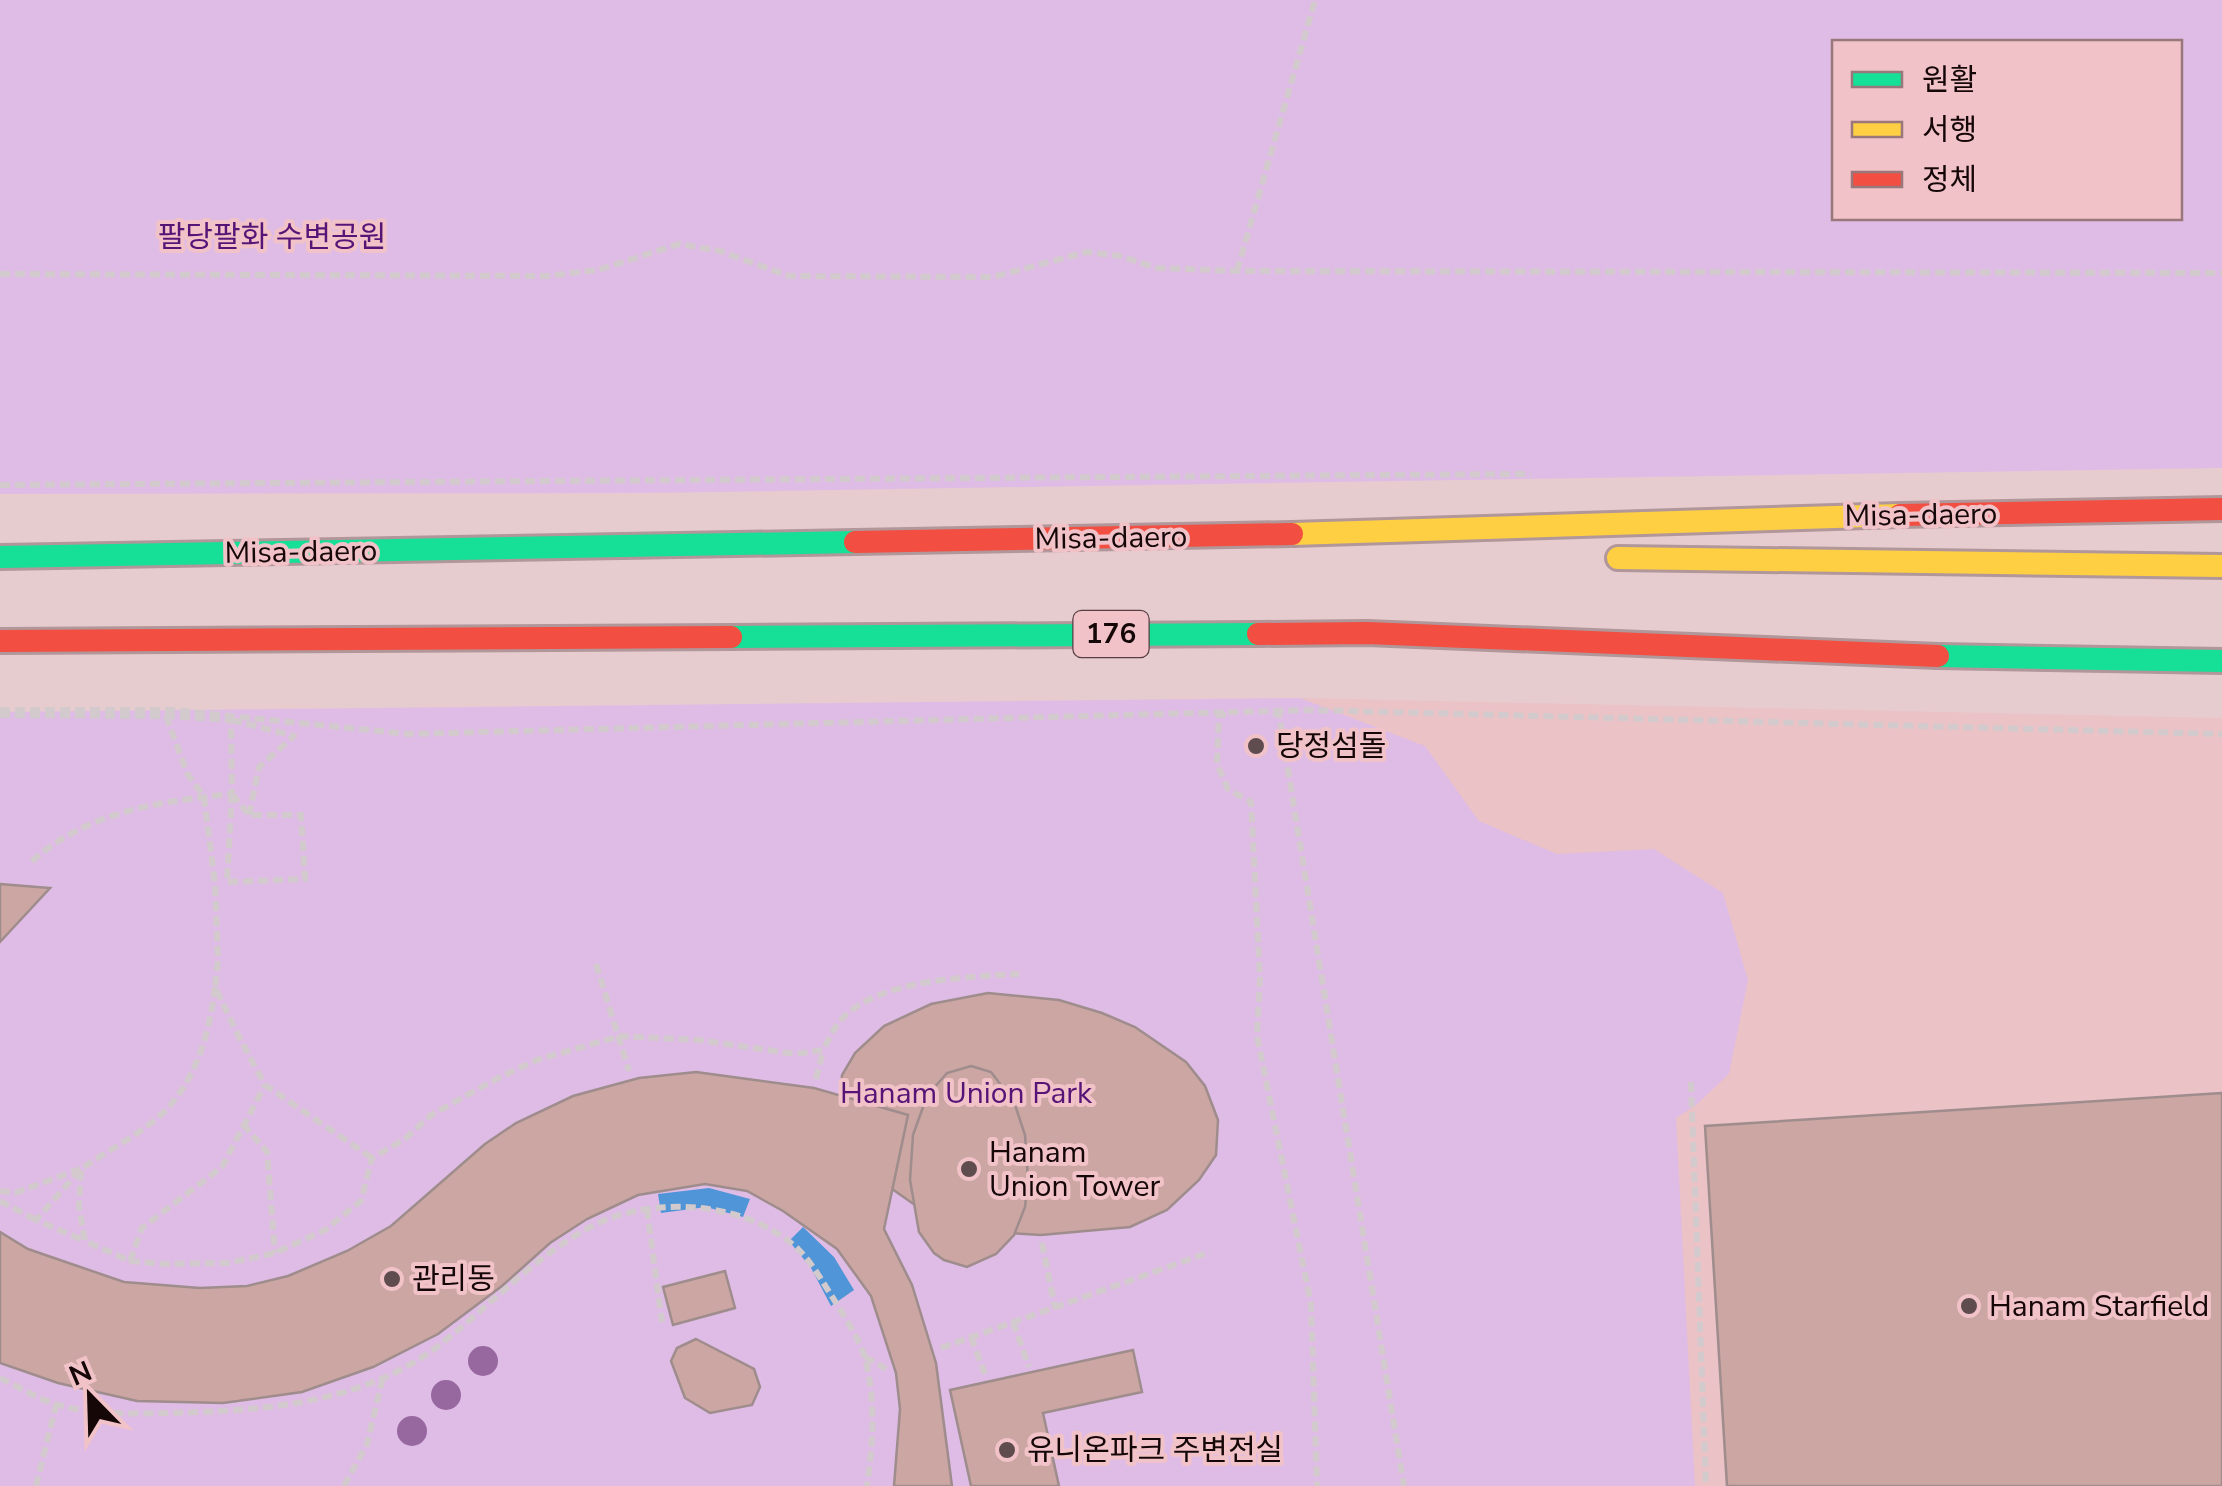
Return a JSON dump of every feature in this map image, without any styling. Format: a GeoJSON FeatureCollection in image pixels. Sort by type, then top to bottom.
{"type":"FeatureCollection","features":[{"type":"Feature","properties":{"kind":"main road","name":"Misa-daero"},"geometry":{"type":"LineString","coordinates":[[0,558],[1366,533],[1773,518],[2222,510]]}},
{"type":"Feature","properties":{"kind":"main road"},"geometry":{"type":"LineString","coordinates":[[1366,533],[1533,550]]}},
{"type":"Feature","properties":{"kind":"main road"},"geometry":{"type":"LineString","coordinates":[[1588,556],[2222,566]]}},
{"type":"Feature","properties":{"kind":"main road","name":"176"},"geometry":{"type":"LineString","coordinates":[[0,641],[1367,633],[2038,660],[2222,660]]}},
{"type":"Feature","properties":{"kind":"path"},"geometry":{"type":"LineString","coordinates":[[1237,271],[1315,0]]}},
{"type":"Feature","properties":{"kind":"path"},"geometry":{"type":"LineString","coordinates":[[0,274],[548,276],[598,270],[679,244],[720,251],[788,276],[993,277],[1087,252],[1120,256],[1158,268],[1237,271],[2222,273]]}},
{"type":"Feature","properties":{"kind":"path"},"geometry":{"type":"LineString","coordinates":[[0,485],[1540,474]]}},
{"type":"Feature","properties":{"kind":"path"},"geometry":{"type":"LineString","coordinates":[[0,712],[172,710],[408,734],[1311,710],[2222,734]]}},
{"type":"Feature","properties":{"kind":"path"},"geometry":{"type":"LineString","coordinates":[[0,712],[230,720],[294,736],[258,768],[250,815]]}},
{"type":"Feature","properties":{"kind":"path"},"geometry":{"type":"LineString","coordinates":[[1317,1486],[1311,1304],[1257,1036],[1260,978],[1251,802],[1228,789],[1218,764],[1219,715],[1278,714],[1404,1486]]}},
{"type":"Feature","properties":{"kind":"path"},"geometry":{"type":"LineString","coordinates":[[36,1220],[81,1169],[166,1110],[199,1060],[212,1015],[218,960],[215,884],[204,797],[188,773],[166,716]]}},
{"type":"Feature","properties":{"kind":"path"},"geometry":{"type":"LineString","coordinates":[[226,882],[232,794],[230,720]]}},
{"type":"Feature","properties":{"kind":"path"},"geometry":{"type":"LineString","coordinates":[[30,864],[75,832],[120,813],[174,798],[232,794]]}},
{"type":"Feature","properties":{"kind":"path"},"geometry":{"type":"LineString","coordinates":[[215,884],[305,879],[301,815],[250,815],[232,794]]}},
{"type":"Feature","properties":{"kind":"path"},"geometry":{"type":"LineString","coordinates":[[596,964],[630,1072]]}},
{"type":"Feature","properties":{"kind":"path"},"geometry":{"type":"LineString","coordinates":[[816,1078],[823,1050],[840,1020],[881,994],[943,978],[1020,974]]}},
{"type":"Feature","properties":{"kind":"path"},"geometry":{"type":"LineString","coordinates":[[215,987],[265,1085],[372,1158]]}},
{"type":"Feature","properties":{"kind":"path"},"geometry":{"type":"LineString","coordinates":[[0,1201],[130,1261],[228,1263],[275,1253],[324,1230],[361,1202],[372,1158],[405,1139],[432,1116],[537,1060],[620,1036],[699,1040],[796,1054],[823,1050]]}},
{"type":"Feature","properties":{"kind":"path"},"geometry":{"type":"LineString","coordinates":[[1690,1082],[1706,1486]]}},
{"type":"Feature","properties":{"kind":"path"},"geometry":{"type":"LineString","coordinates":[[130,1261],[142,1228],[222,1166],[265,1085]]}},
{"type":"Feature","properties":{"kind":"path"},"geometry":{"type":"LineString","coordinates":[[243,1124],[267,1152],[275,1253]]}},
{"type":"Feature","properties":{"kind":"path"},"geometry":{"type":"LineString","coordinates":[[0,1190],[16,1193],[81,1169]]}},
{"type":"Feature","properties":{"kind":"path"},"geometry":{"type":"LineString","coordinates":[[81,1169],[79,1207],[85,1241]]}},
{"type":"Feature","properties":{"kind":"path"},"geometry":{"type":"LineString","coordinates":[[0,1378],[56,1404],[127,1414],[253,1411],[345,1392],[383,1378],[428,1353],[585,1230],[622,1214],[664,1205],[727,1211],[766,1224],[796,1248],[812,1265],[841,1311],[864,1357],[875,1436],[867,1486]]}},
{"type":"Feature","properties":{"kind":"path"},"geometry":{"type":"LineString","coordinates":[[647,1209],[662,1322]]}},
{"type":"Feature","properties":{"kind":"path"},"geometry":{"type":"LineString","coordinates":[[1042,1243],[1055,1308]]}},
{"type":"Feature","properties":{"kind":"path"},"geometry":{"type":"LineString","coordinates":[[941,1348],[1210,1252]]}},
{"type":"Feature","properties":{"kind":"path"},"geometry":{"type":"LineString","coordinates":[[1013,1322],[1029,1367]]}},
{"type":"Feature","properties":{"kind":"path"},"geometry":{"type":"LineString","coordinates":[[971,1337],[985,1374]]}},
{"type":"Feature","properties":{"kind":"path"},"geometry":{"type":"LineString","coordinates":[[864,1357],[886,1368]]}},
{"type":"Feature","properties":{"kind":"path"},"geometry":{"type":"LineString","coordinates":[[344,1486],[367,1444],[383,1378]]}},
{"type":"Feature","properties":{"kind":"path"},"geometry":{"type":"LineString","coordinates":[[36,1486],[56,1404]]}},
{"type":"Feature","properties":{"kind":"shaded area"},"geometry":{"type":"Polygon","coordinates":[[[1300,698],[2222,718],[2222,1486],[1418,1486],[1300,698]]]}},
{"type":"Feature","properties":{"kind":"green space","name":"팔당팔화 수변공원"},"geometry":{"type":"Polygon","coordinates":[[[0,0],[2222,0],[2222,468],[647,493],[0,494],[0,0]]]}},
{"type":"Feature","properties":{"kind":"green space","name":"Hanam Union Park"},"geometry":{"type":"Polygon","coordinates":[[[1300,698],[1425,746],[1479,821],[1557,854],[1654,849],[1723,893],[1748,980],[1729,1074],[1676,1118],[1695,1486],[0,1486],[0,712],[1300,698]]]}},
{"type":"Feature","properties":{"kind":"water"},"geometry":{"type":"Polygon","coordinates":[[[709,1188],[750,1199],[743,1217],[706,1207],[661,1213],[658,1194],[709,1188]]]}},
{"type":"Feature","properties":{"kind":"water"},"geometry":{"type":"Polygon","coordinates":[[[803,1227],[834,1257],[854,1290],[831,1306],[811,1268],[789,1241],[803,1227]]]}},
{"type":"Feature","properties":{"kind":"building"},"geometry":{"type":"Polygon","coordinates":[[[0,884],[50,888],[0,942],[0,884]]]}},
{"type":"Feature","properties":{"kind":"building"},"geometry":{"type":"Polygon","coordinates":[[[988,993],[1059,1000],[1102,1013],[1135,1027],[1186,1062],[1205,1086],[1218,1120],[1216,1155],[1199,1180],[1167,1210],[1130,1227],[1041,1235],[978,1231],[922,1210],[878,1179],[858,1150],[840,1111],[842,1075],[855,1053],[884,1026],[931,1004],[988,993]]]}},
{"type":"Feature","properties":{"kind":"building","name":"Hanam Union Tower"},"geometry":{"type":"Polygon","coordinates":[[[971,1066],[991,1072],[1014,1102],[1025,1135],[1028,1180],[1025,1207],[1014,1235],[996,1254],[967,1267],[934,1253],[919,1232],[910,1180],[913,1135],[927,1096],[947,1073],[971,1066]]]}},
{"type":"Feature","properties":{"kind":"building","name":"관리동"},"geometry":{"type":"Polygon","coordinates":[[[696,1072],[814,1088],[908,1115],[884,1229],[912,1285],[936,1363],[952,1486],[894,1486],[900,1409],[896,1373],[871,1296],[837,1249],[747,1191],[705,1184],[638,1195],[587,1219],[550,1243],[502,1286],[438,1334],[373,1367],[302,1392],[223,1403],[137,1401],[58,1383],[0,1363],[0,1232],[28,1249],[124,1282],[200,1288],[247,1286],[288,1276],[347,1251],[391,1226],[485,1144],[516,1123],[573,1096],[639,1078],[696,1072]]]}},
{"type":"Feature","properties":{"kind":"building","name":"Hanam Starfield"},"geometry":{"type":"Polygon","coordinates":[[[2222,1093],[2222,1486],[1727,1486],[1705,1126],[2222,1093]]]}},
{"type":"Feature","properties":{"kind":"building"},"geometry":{"type":"Polygon","coordinates":[[[725,1271],[735,1308],[673,1325],[663,1287],[725,1271]]]}},
{"type":"Feature","properties":{"kind":"building"},"geometry":{"type":"Polygon","coordinates":[[[696,1339],[754,1369],[760,1387],[752,1405],[710,1413],[685,1398],[671,1361],[677,1348],[696,1339]]]}},
{"type":"Feature","properties":{"kind":"building","name":"유니온파크 주변전실"},"geometry":{"type":"Polygon","coordinates":[[[1133,1350],[1142,1392],[1043,1413],[1059,1486],[971,1486],[950,1390],[1133,1350]]]}},
{"type":"Feature","properties":{"kind":"traffic: fast"},"geometry":{"type":"LineString","coordinates":[[0,557],[855,542]]}},
{"type":"Feature","properties":{"kind":"traffic: fast"},"geometry":{"type":"LineString","coordinates":[[731,637],[1258,634]]}},
{"type":"Feature","properties":{"kind":"traffic: fast"},"geometry":{"type":"LineString","coordinates":[[1938,656],[2222,661]]}},
{"type":"Feature","properties":{"kind":"traffic: slow"},"geometry":{"type":"LineString","coordinates":[[1292,534],[1900,515]]}},
{"type":"Feature","properties":{"kind":"traffic: slow"},"geometry":{"type":"LineString","coordinates":[[1618,558],[2222,566]]}},
{"type":"Feature","properties":{"kind":"traffic: jam"},"geometry":{"type":"LineString","coordinates":[[1900,515],[2222,509]]}},
{"type":"Feature","properties":{"kind":"traffic: jam"},"geometry":{"type":"LineString","coordinates":[[855,542],[1292,534]]}},
{"type":"Feature","properties":{"kind":"traffic: jam"},"geometry":{"type":"LineString","coordinates":[[1258,634],[1367,633],[1938,656]]}},
{"type":"Feature","properties":{"kind":"traffic: jam"},"geometry":{"type":"LineString","coordinates":[[0,641],[731,637]]}},
{"type":"Feature","properties":{"kind":"place","name":"당정섬돌"},"geometry":{"type":"Point","coordinates":[1256,746]}},
{"type":"Feature","properties":{"kind":"place","name":"Hanam Union Tower"},"geometry":{"type":"Point","coordinates":[969,1169]}},
{"type":"Feature","properties":{"kind":"place","name":"관리동"},"geometry":{"type":"Point","coordinates":[392,1279]}},
{"type":"Feature","properties":{"kind":"place","name":"Hanam Starfield"},"geometry":{"type":"Point","coordinates":[1969,1306]}},
{"type":"Feature","properties":{"kind":"place","name":"유니온파크 주변전실"},"geometry":{"type":"Point","coordinates":[1007,1450]}}]}
